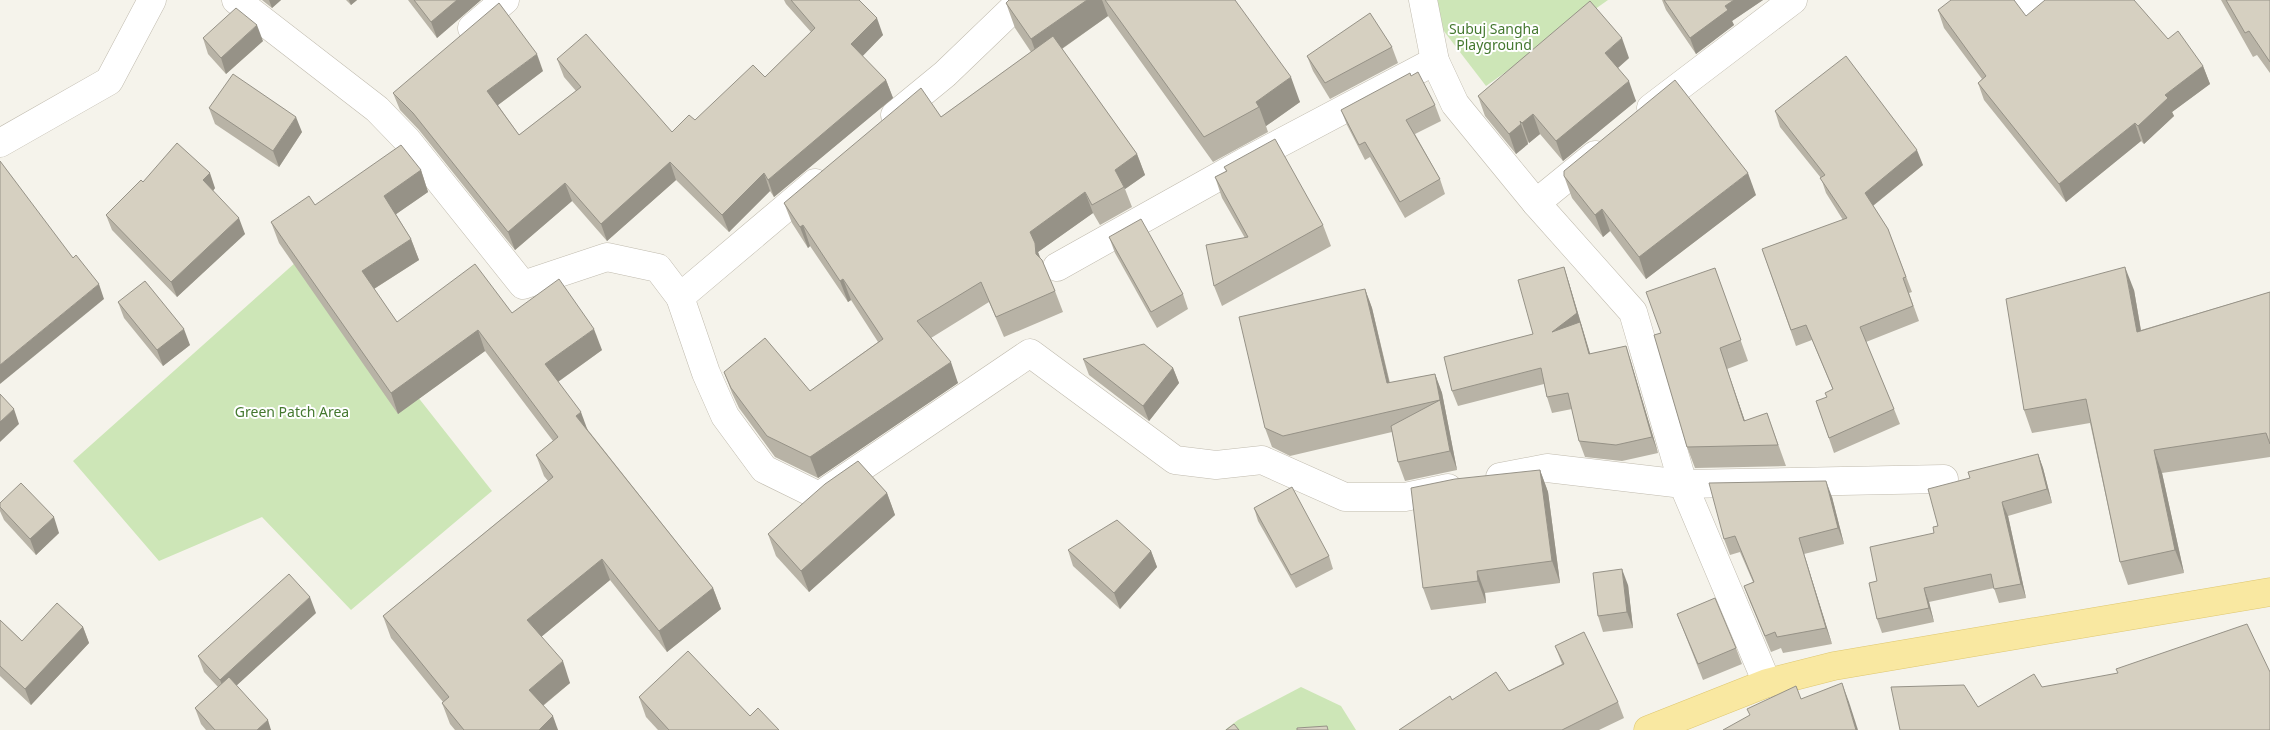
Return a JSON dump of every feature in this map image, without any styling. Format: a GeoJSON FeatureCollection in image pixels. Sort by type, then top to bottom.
{"type":"FeatureCollection","features":[{"type":"Feature","properties":{"kind":"main road"},"geometry":{"type":"LineString","coordinates":[[1655,728],[1767,683],[1834,666],[2270,592]]}},
{"type":"Feature","properties":{"kind":"street"},"geometry":{"type":"LineString","coordinates":[[0,143],[108,81],[152,0]]}},
{"type":"Feature","properties":{"kind":"street"},"geometry":{"type":"LineString","coordinates":[[236,0],[377,108],[407,140],[523,285],[607,257],[658,268],[680,297],[706,373],[725,416],[764,468],[819,496],[1030,353],[1175,460],[1216,465],[1262,460],[1345,497],[1405,497],[1547,468],[1683,484],[1944,479]]}},
{"type":"Feature","properties":{"kind":"street"},"geometry":{"type":"LineString","coordinates":[[452,45],[505,0]]}},
{"type":"Feature","properties":{"kind":"street"},"geometry":{"type":"LineString","coordinates":[[877,131],[945,74],[1022,0]]}},
{"type":"Feature","properties":{"kind":"street"},"geometry":{"type":"LineString","coordinates":[[1423,0],[1435,62],[1455,104],[1536,203],[1633,312],[1683,484],[1767,683]]}},
{"type":"Feature","properties":{"kind":"street"},"geometry":{"type":"LineString","coordinates":[[1635,121],[1793,0]]}},
{"type":"Feature","properties":{"kind":"street"},"geometry":{"type":"LineString","coordinates":[[1057,267],[1250,159],[1435,62]]}},
{"type":"Feature","properties":{"kind":"street"},"geometry":{"type":"LineString","coordinates":[[377,108],[400,89]]}},
{"type":"Feature","properties":{"kind":"street"},"geometry":{"type":"LineString","coordinates":[[1536,203],[1612,140]]}},
{"type":"Feature","properties":{"kind":"street"},"geometry":{"type":"LineString","coordinates":[[680,297],[831,169]]}},
{"type":"Feature","properties":{"kind":"green space","name":"Subuj Sangha Playground"},"geometry":{"type":"Polygon","coordinates":[[[1420,0],[1608,0],[1486,86],[1420,0]]]}},
{"type":"Feature","properties":{"kind":"green space","name":"Green Patch Area"},"geometry":{"type":"Polygon","coordinates":[[[305,254],[492,491],[351,610],[262,517],[159,561],[73,461],[305,254]]]}},
{"type":"Feature","properties":{"kind":"green space"},"geometry":{"type":"Polygon","coordinates":[[[1301,687],[1341,706],[1356,730],[1225,730],[1238,720],[1301,687]]]}},
{"type":"Feature","properties":{"kind":"building"},"geometry":{"type":"Polygon","coordinates":[[[414,0],[457,0],[431,22],[414,0]]]}},
{"type":"Feature","properties":{"kind":"building"},"geometry":{"type":"Polygon","coordinates":[[[791,0],[859,0],[877,18],[851,44],[886,80],[768,180],[764,173],[722,215],[670,162],[601,224],[565,183],[508,232],[413,113],[393,93],[499,3],[537,54],[487,91],[519,135],[581,87],[557,59],[586,34],[672,132],[689,115],[695,120],[753,65],[765,77],[815,28],[791,0]]]}},
{"type":"Feature","properties":{"kind":"building"},"geometry":{"type":"Polygon","coordinates":[[[1009,0],[1087,0],[1031,39],[1006,3],[1009,0]]]}},
{"type":"Feature","properties":{"kind":"building"},"geometry":{"type":"Polygon","coordinates":[[[1105,0],[1235,0],[1291,77],[1256,102],[1259,107],[1204,137],[1105,0]]]}},
{"type":"Feature","properties":{"kind":"building"},"geometry":{"type":"Polygon","coordinates":[[[1664,0],[1734,0],[1725,6],[1728,10],[1690,38],[1664,0]]]}},
{"type":"Feature","properties":{"kind":"building"},"geometry":{"type":"Polygon","coordinates":[[[1951,0],[2014,0],[2026,16],[2045,0],[2134,0],[2168,39],[2178,31],[2203,66],[2165,95],[2168,98],[2138,126],[2135,123],[2059,184],[1978,83],[1986,76],[1938,10],[1951,0]]]}},
{"type":"Feature","properties":{"kind":"building"},"geometry":{"type":"Polygon","coordinates":[[[2226,0],[2270,0],[2270,62],[2249,31],[2245,33],[2226,0]]]}},
{"type":"Feature","properties":{"kind":"building"},"geometry":{"type":"Polygon","coordinates":[[[1590,1],[1622,38],[1605,53],[1629,81],[1556,141],[1533,114],[1522,123],[1520,121],[1521,124],[1509,134],[1478,96],[1590,1]]]}},
{"type":"Feature","properties":{"kind":"building"},"geometry":{"type":"Polygon","coordinates":[[[236,8],[257,25],[221,58],[203,38],[236,8]]]}},
{"type":"Feature","properties":{"kind":"building"},"geometry":{"type":"Polygon","coordinates":[[[1370,13],[1392,47],[1325,83],[1307,56],[1370,13]]]}},
{"type":"Feature","properties":{"kind":"building"},"geometry":{"type":"Polygon","coordinates":[[[1053,36],[1137,154],[1115,170],[1124,187],[1092,205],[1085,192],[1030,232],[1035,243],[1036,254],[1042,260],[1055,291],[996,317],[981,282],[917,321],[951,362],[810,457],[767,436],[731,388],[724,372],[765,338],[810,391],[883,339],[843,279],[840,281],[803,225],[800,227],[784,203],[921,88],[941,117],[1053,36]]]}},
{"type":"Feature","properties":{"kind":"building"},"geometry":{"type":"Polygon","coordinates":[[[1846,56],[1917,150],[1865,193],[1888,229],[1906,277],[1903,278],[1913,306],[1860,327],[1894,409],[1829,438],[1816,401],[1827,397],[1825,393],[1833,389],[1806,325],[1791,330],[1762,249],[1847,218],[1820,178],[1825,175],[1775,111],[1846,56]]]}},
{"type":"Feature","properties":{"kind":"building"},"geometry":{"type":"Polygon","coordinates":[[[1418,72],[1435,105],[1406,120],[1440,179],[1400,202],[1365,142],[1359,145],[1341,110],[1410,73],[1411,76],[1418,72]]]}},
{"type":"Feature","properties":{"kind":"building"},"geometry":{"type":"Polygon","coordinates":[[[233,74],[296,117],[273,151],[209,108],[233,74]]]}},
{"type":"Feature","properties":{"kind":"building"},"geometry":{"type":"Polygon","coordinates":[[[1675,80],[1748,173],[1639,257],[1602,209],[1595,215],[1564,176],[1564,171],[1675,80]]]}},
{"type":"Feature","properties":{"kind":"building"},"geometry":{"type":"Polygon","coordinates":[[[1275,139],[1323,225],[1214,286],[1206,245],[1248,237],[1215,177],[1227,171],[1224,167],[1275,139]]]}},
{"type":"Feature","properties":{"kind":"building"},"geometry":{"type":"Polygon","coordinates":[[[177,143],[210,173],[203,180],[239,218],[171,282],[106,215],[141,180],[143,182],[177,143]]]}},
{"type":"Feature","properties":{"kind":"building"},"geometry":{"type":"Polygon","coordinates":[[[401,145],[421,170],[384,196],[411,239],[362,271],[397,322],[475,264],[512,313],[559,279],[594,329],[545,364],[581,412],[576,416],[713,588],[659,631],[602,559],[527,620],[563,661],[529,690],[553,716],[539,730],[464,730],[442,703],[449,697],[383,616],[553,477],[536,455],[558,437],[478,330],[391,393],[271,222],[309,196],[315,205],[401,145]]]}},
{"type":"Feature","properties":{"kind":"building"},"geometry":{"type":"Polygon","coordinates":[[[0,161],[73,258],[76,255],[99,284],[0,365],[0,161]]]}},
{"type":"Feature","properties":{"kind":"building"},"geometry":{"type":"Polygon","coordinates":[[[1141,219],[1183,294],[1151,312],[1109,237],[1141,219]]]}},
{"type":"Feature","properties":{"kind":"building"},"geometry":{"type":"Polygon","coordinates":[[[1564,267],[1577,313],[1552,332],[1580,322],[1589,354],[1626,346],[1652,437],[1616,445],[1579,441],[1568,393],[1547,397],[1541,368],[1452,391],[1444,357],[1533,334],[1518,280],[1564,267]]]}},
{"type":"Feature","properties":{"kind":"building"},"geometry":{"type":"Polygon","coordinates":[[[2125,267],[2137,332],[2270,292],[2270,444],[2266,433],[2154,450],[2175,550],[2120,562],[2086,399],[2024,410],[2006,299],[2125,267]]]}},
{"type":"Feature","properties":{"kind":"building"},"geometry":{"type":"Polygon","coordinates":[[[1715,268],[1741,340],[1720,348],[1744,421],[1767,413],[1778,445],[1687,447],[1654,335],[1661,333],[1646,292],[1715,268]]]}},
{"type":"Feature","properties":{"kind":"building"},"geometry":{"type":"Polygon","coordinates":[[[145,281],[184,329],[157,350],[118,302],[145,281]]]}},
{"type":"Feature","properties":{"kind":"building"},"geometry":{"type":"Polygon","coordinates":[[[1365,289],[1387,383],[1435,374],[1450,451],[1398,462],[1391,426],[1440,400],[1283,436],[1265,428],[1239,317],[1365,289]]]}},
{"type":"Feature","properties":{"kind":"building"},"geometry":{"type":"Polygon","coordinates":[[[1144,344],[1173,368],[1143,406],[1083,359],[1144,344]]]}},
{"type":"Feature","properties":{"kind":"building"},"geometry":{"type":"Polygon","coordinates":[[[0,394],[14,409],[0,422],[0,394]]]}},
{"type":"Feature","properties":{"kind":"building"},"geometry":{"type":"Polygon","coordinates":[[[2038,454],[2047,489],[2002,502],[2021,584],[1994,589],[1991,574],[1924,588],[1929,608],[1877,619],[1869,583],[1877,581],[1870,547],[1934,533],[1933,527],[1938,526],[1928,489],[1970,478],[1968,472],[2038,454]]]}},
{"type":"Feature","properties":{"kind":"building"},"geometry":{"type":"Polygon","coordinates":[[[858,461],[887,493],[801,571],[768,534],[825,484],[858,461]]]}},
{"type":"Feature","properties":{"kind":"building"},"geometry":{"type":"Polygon","coordinates":[[[1540,470],[1552,561],[1477,571],[1478,581],[1423,588],[1411,488],[1455,479],[1540,470]]]}},
{"type":"Feature","properties":{"kind":"building"},"geometry":{"type":"Polygon","coordinates":[[[1826,481],[1838,528],[1799,538],[1826,628],[1777,637],[1775,632],[1765,636],[1744,586],[1754,582],[1735,536],[1724,539],[1709,483],[1826,481]]]}},
{"type":"Feature","properties":{"kind":"building"},"geometry":{"type":"Polygon","coordinates":[[[21,483],[54,517],[30,539],[0,507],[0,503],[21,483]]]}},
{"type":"Feature","properties":{"kind":"building"},"geometry":{"type":"Polygon","coordinates":[[[1292,487],[1329,556],[1291,575],[1254,508],[1292,487]]]}},
{"type":"Feature","properties":{"kind":"building"},"geometry":{"type":"Polygon","coordinates":[[[1117,520],[1151,551],[1114,593],[1068,550],[1117,520]]]}},
{"type":"Feature","properties":{"kind":"building"},"geometry":{"type":"Polygon","coordinates":[[[1622,569],[1627,612],[1598,616],[1593,573],[1622,569]]]}},
{"type":"Feature","properties":{"kind":"building"},"geometry":{"type":"Polygon","coordinates":[[[289,574],[310,597],[220,680],[198,656],[289,574]]]}},
{"type":"Feature","properties":{"kind":"building"},"geometry":{"type":"Polygon","coordinates":[[[1715,598],[1736,648],[1698,664],[1677,614],[1715,598]]]}},
{"type":"Feature","properties":{"kind":"building"},"geometry":{"type":"Polygon","coordinates":[[[57,603],[83,627],[25,689],[0,666],[0,620],[22,641],[57,603]]]}},
{"type":"Feature","properties":{"kind":"building"},"geometry":{"type":"Polygon","coordinates":[[[2247,624],[2270,672],[2270,730],[1900,730],[1891,687],[1964,685],[1978,707],[2034,674],[2042,687],[2118,673],[2116,669],[2247,624]]]}},
{"type":"Feature","properties":{"kind":"building"},"geometry":{"type":"Polygon","coordinates":[[[1584,632],[1618,702],[1562,730],[1399,730],[1450,696],[1452,700],[1496,672],[1509,691],[1564,664],[1555,646],[1584,632]]]}},
{"type":"Feature","properties":{"kind":"building"},"geometry":{"type":"Polygon","coordinates":[[[688,651],[750,716],[758,708],[779,730],[669,730],[639,697],[688,651]]]}},
{"type":"Feature","properties":{"kind":"building"},"geometry":{"type":"Polygon","coordinates":[[[229,677],[268,720],[257,730],[215,730],[195,708],[229,677]]]}},
{"type":"Feature","properties":{"kind":"building"},"geometry":{"type":"Polygon","coordinates":[[[1842,683],[1856,730],[1723,730],[1750,715],[1747,709],[1796,686],[1801,699],[1842,683]]]}},
{"type":"Feature","properties":{"kind":"building"},"geometry":{"type":"Polygon","coordinates":[[[1234,724],[1239,730],[1226,730],[1234,724]]]}},
{"type":"Feature","properties":{"kind":"building"},"geometry":{"type":"Polygon","coordinates":[[[1327,726],[1328,730],[1297,730],[1297,728],[1327,726]]]}}]}
